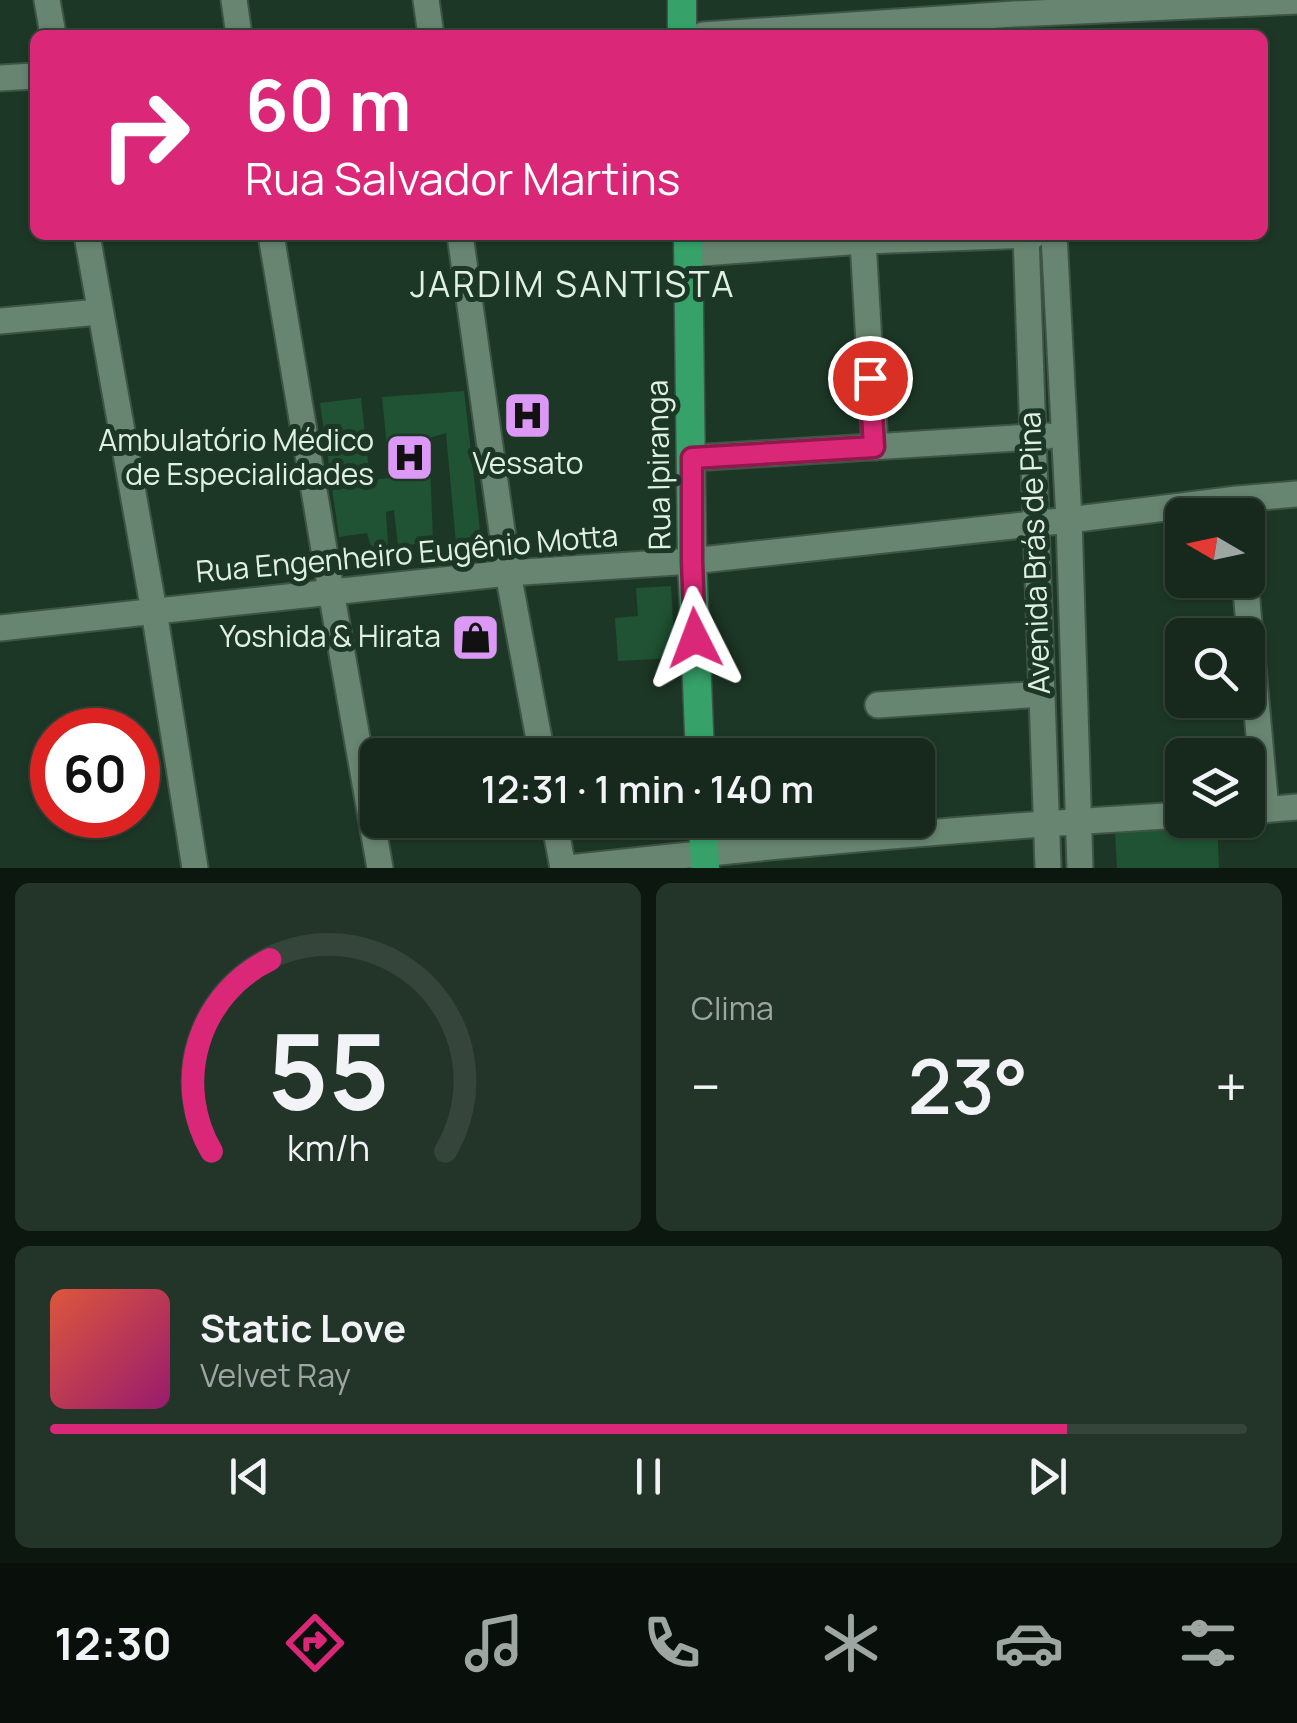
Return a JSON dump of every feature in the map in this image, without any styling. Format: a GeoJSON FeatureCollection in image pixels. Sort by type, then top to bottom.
{"type":"FeatureCollection","features":[{"type":"Feature","properties":{"kind":"main road"},"geometry":{"type":"LineString","coordinates":[[682,0],[682,30]]}},
{"type":"Feature","properties":{"kind":"main road","name":"Rua Ipiranga"},"geometry":{"type":"LineString","coordinates":[[688,244],[692,561],[699,738]]}},
{"type":"Feature","properties":{"kind":"street"},"geometry":{"type":"LineString","coordinates":[[47,0],[52,30]]}},
{"type":"Feature","properties":{"kind":"street"},"geometry":{"type":"LineString","coordinates":[[234,0],[238,30]]}},
{"type":"Feature","properties":{"kind":"street"},"geometry":{"type":"LineString","coordinates":[[426,0],[430,30]]}},
{"type":"Feature","properties":{"kind":"street"},"geometry":{"type":"LineString","coordinates":[[785,30],[1297,1]]}},
{"type":"Feature","properties":{"kind":"street"},"geometry":{"type":"LineString","coordinates":[[0,78],[30,76]]}},
{"type":"Feature","properties":{"kind":"street"},"geometry":{"type":"LineString","coordinates":[[87,240],[154,611],[195,868]]}},
{"type":"Feature","properties":{"kind":"street"},"geometry":{"type":"LineString","coordinates":[[272,240],[380,868]]}},
{"type":"Feature","properties":{"kind":"street"},"geometry":{"type":"LineString","coordinates":[[461,240],[508,573],[539,738]]}},
{"type":"Feature","properties":{"kind":"street"},"geometry":{"type":"LineString","coordinates":[[688,244],[910,240]]}},
{"type":"Feature","properties":{"kind":"street","name":"Avenida Brás de Pina"},"geometry":{"type":"LineString","coordinates":[[1026,240],[1048,868]]}},
{"type":"Feature","properties":{"kind":"street","name":"Avenida Brás de Pina"},"geometry":{"type":"LineString","coordinates":[[1054,240],[1069,520],[1080,868]]}},
{"type":"Feature","properties":{"kind":"street"},"geometry":{"type":"LineString","coordinates":[[863,242],[874,447]]}},
{"type":"Feature","properties":{"kind":"street"},"geometry":{"type":"LineString","coordinates":[[0,321],[100,312]]}},
{"type":"Feature","properties":{"kind":"street"},"geometry":{"type":"LineString","coordinates":[[692,458],[1063,434]]}},
{"type":"Feature","properties":{"kind":"street","name":"Rua Engenheiro Eugênio Motta"},"geometry":{"type":"LineString","coordinates":[[1265,501],[1297,494]]}},
{"type":"Feature","properties":{"kind":"street","name":"Rua Engenheiro Eugênio Motta"},"geometry":{"type":"LineString","coordinates":[[0,628],[508,573],[692,561],[1165,513]]}},
{"type":"Feature","properties":{"kind":"street"},"geometry":{"type":"LineString","coordinates":[[1245,598],[1252,738]]}},
{"type":"Feature","properties":{"kind":"street"},"geometry":{"type":"LineString","coordinates":[[1040,648],[1073,647]]}},
{"type":"Feature","properties":{"kind":"street"},"geometry":{"type":"LineString","coordinates":[[878,706],[1042,694]]}},
{"type":"Feature","properties":{"kind":"street"},"geometry":{"type":"LineString","coordinates":[[1265,809],[1297,807]]}},
{"type":"Feature","properties":{"kind":"street"},"geometry":{"type":"LineString","coordinates":[[558,838],[566,868],[705,860],[1045,824],[1165,816]]}},
{"type":"Feature","properties":{"kind":"building","name":"Ambulatório Médico de Especialidades"},"geometry":{"type":"Polygon","coordinates":[[[464,391],[481,539],[456,543],[446,433],[429,438],[433,542],[398,546],[394,510],[386,512],[388,546],[372,550],[367,533],[339,537],[320,403],[361,398],[370,480],[390,478],[382,397],[464,391]]]}},
{"type":"Feature","properties":{"kind":"building"},"geometry":{"type":"Polygon","coordinates":[[[671,586],[675,658],[618,661],[615,618],[638,616],[636,588],[671,586]]]}},
{"type":"Feature","properties":{"kind":"building"},"geometry":{"type":"Polygon","coordinates":[[[1165,829],[1165,838],[1218,838],[1219,868],[1117,868],[1115,834],[1165,829]]]}},
{"type":"Feature","properties":{"kind":"place","name":"Vessato"},"geometry":{"type":"Point","coordinates":[528,415]}},
{"type":"Feature","properties":{"kind":"place","name":"Ambulatório Médico de Especialidades"},"geometry":{"type":"Point","coordinates":[409,458]}},
{"type":"Feature","properties":{"kind":"place","name":"Yoshida & Hirata"},"geometry":{"type":"Point","coordinates":[476,637]}},
{"type":"Feature","properties":{"kind":"district","name":"JARDIM SANTISTA"},"geometry":{"type":"Point","coordinates":[573,285]}},
{"type":"Feature","properties":{"kind":"route"},"geometry":{"type":"LineString","coordinates":[[695,638],[692,458],[874,447],[870,378]]}}]}
